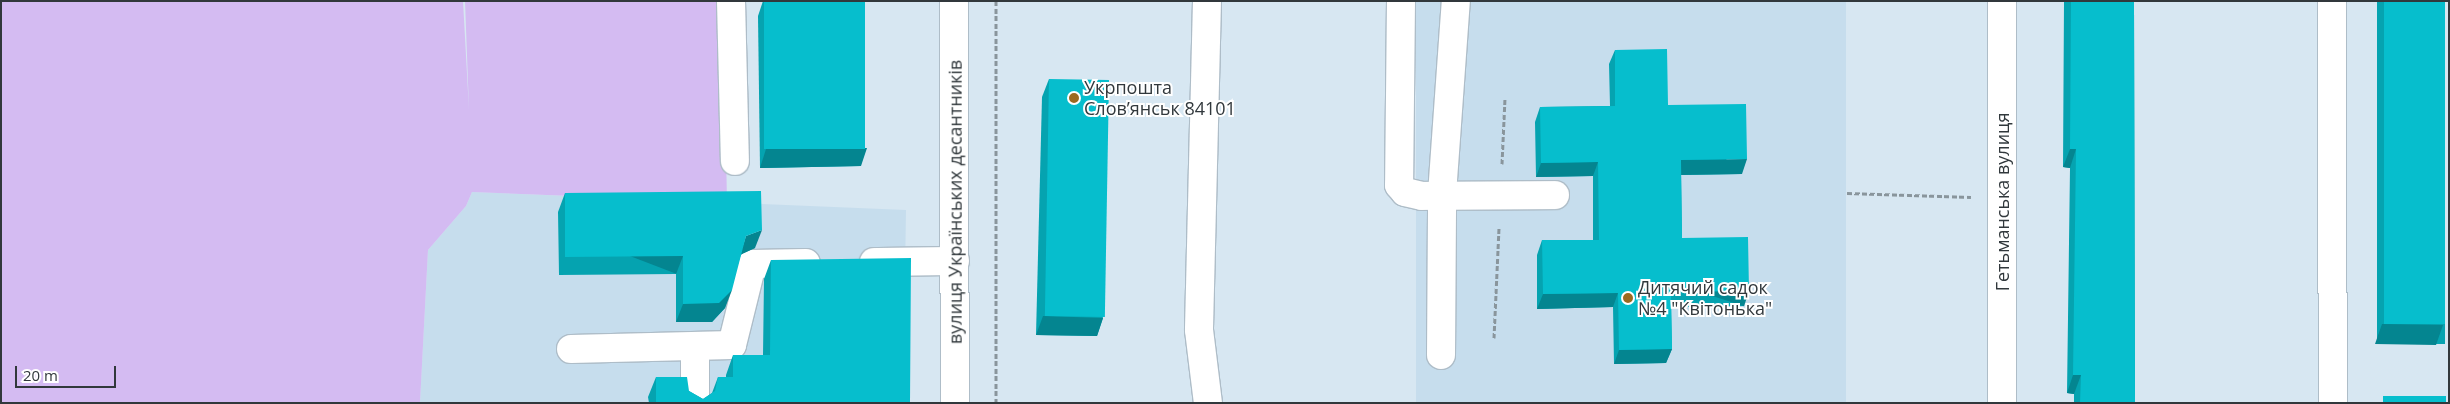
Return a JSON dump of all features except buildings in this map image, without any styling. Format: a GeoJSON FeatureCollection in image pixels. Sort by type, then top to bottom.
{"type":"FeatureCollection","features":[{"type":"Feature","properties":{"kind":"street"},"geometry":{"type":"LineString","coordinates":[[731,1],[735,161]]}},
{"type":"Feature","properties":{"kind":"street","name":"вулиця Українських десантників"},"geometry":{"type":"LineString","coordinates":[[954,1],[955,403]]}},
{"type":"Feature","properties":{"kind":"street"},"geometry":{"type":"LineString","coordinates":[[1207,1],[1199,330],[1208,403]]}},
{"type":"Feature","properties":{"kind":"street"},"geometry":{"type":"LineString","coordinates":[[1401,1],[1399,185],[1405,192],[1422,196],[1442,194],[1555,195]]}},
{"type":"Feature","properties":{"kind":"street"},"geometry":{"type":"LineString","coordinates":[[1441,355],[1442,194],[1456,1]]}},
{"type":"Feature","properties":{"kind":"street","name":"Гетьманська вулиця"},"geometry":{"type":"LineString","coordinates":[[2002,1],[2002,403]]}},
{"type":"Feature","properties":{"kind":"street"},"geometry":{"type":"LineString","coordinates":[[2332,1],[2333,403]]}},
{"type":"Feature","properties":{"kind":"street"},"geometry":{"type":"LineString","coordinates":[[571,349],[732,345],[752,264],[955,260]]}},
{"type":"Feature","properties":{"kind":"street"},"geometry":{"type":"LineString","coordinates":[[695,346],[696,403]]}},
{"type":"Feature","properties":{"kind":"path"},"geometry":{"type":"LineString","coordinates":[[996,1],[996,403]]}},
{"type":"Feature","properties":{"kind":"path"},"geometry":{"type":"LineString","coordinates":[[1847,193],[2002,198]]}},
{"type":"Feature","properties":{"kind":"shaded area"},"geometry":{"type":"Polygon","coordinates":[[[1,1],[463,1],[469,110],[465,1],[723,1],[727,202],[472,192],[466,206],[428,250],[420,403],[1,403],[1,1]]]}},
{"type":"Feature","properties":{"kind":"shaded area","name":"Дитячий садок №4 \"Квітонька\""},"geometry":{"type":"Polygon","coordinates":[[[1416,1],[1846,1],[1846,403],[1416,403],[1416,1]]]}},
{"type":"Feature","properties":{"kind":"shaded area"},"geometry":{"type":"Polygon","coordinates":[[[472,192],[906,210],[903,403],[420,403],[428,250],[466,206],[472,192]]]}},
{"type":"Feature","properties":{"kind":"place","name":"Укрпошта Слов’янськ 84101"},"geometry":{"type":"Point","coordinates":[1074,98]}},
{"type":"Feature","properties":{"kind":"place","name":"Дитячий садок №4 \"Квітонька\""},"geometry":{"type":"Point","coordinates":[1628,298]}}]}
